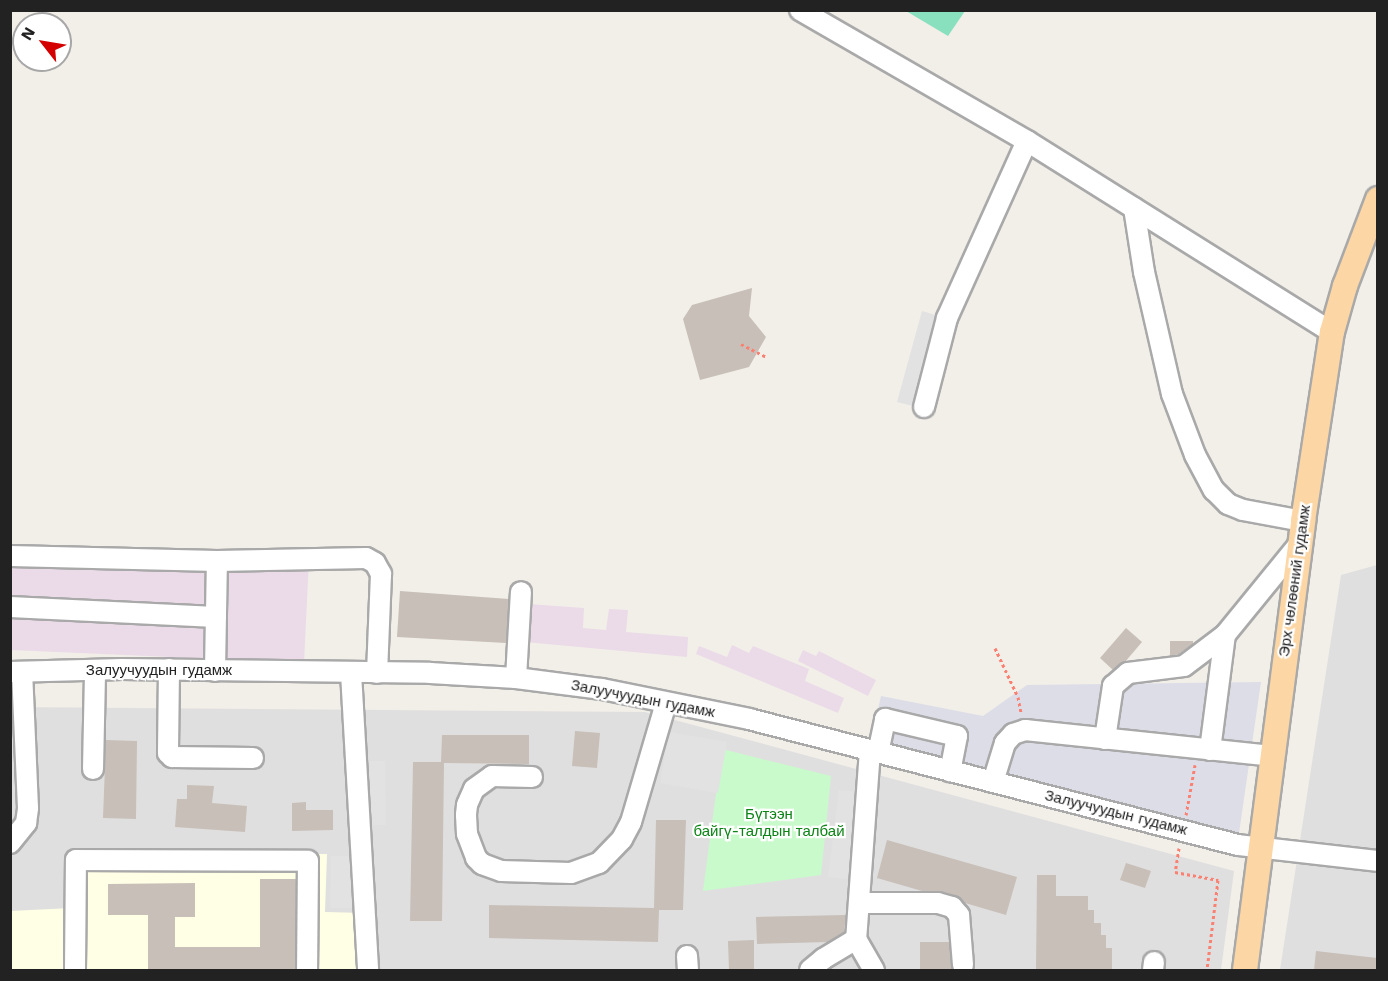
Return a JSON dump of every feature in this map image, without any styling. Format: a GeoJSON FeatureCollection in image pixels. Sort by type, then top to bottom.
{"type":"FeatureCollection","features":[{"type":"Feature","properties":{"kind":"main road","name":"Эрх чөлөөний гудамж"},"geometry":{"type":"LineString","coordinates":[[1245,970],[1301,532],[1332,332],[1345,286],[1377,200]]}},
{"type":"Feature","properties":{"kind":"street"},"geometry":{"type":"LineString","coordinates":[[800,10],[1027,141],[1332,332]]}},
{"type":"Feature","properties":{"kind":"street"},"geometry":{"type":"LineString","coordinates":[[924,407],[947,318],[1027,141]]}},
{"type":"Feature","properties":{"kind":"street"},"geometry":{"type":"LineString","coordinates":[[1105,739],[1113,686],[1128,673],[1185,666],[1225,635],[1301,532],[1228,504],[1214,490],[1195,455],[1172,394],[1147,283],[1134,208]]}},
{"type":"Feature","properties":{"kind":"street"},"geometry":{"type":"LineString","coordinates":[[10,556],[217,561],[366,558],[375,563],[381,574],[377,673]]}},
{"type":"Feature","properties":{"kind":"street"},"geometry":{"type":"LineString","coordinates":[[215,670],[217,561]]}},
{"type":"Feature","properties":{"kind":"street"},"geometry":{"type":"LineString","coordinates":[[516,678],[521,592]]}},
{"type":"Feature","properties":{"kind":"street"},"geometry":{"type":"LineString","coordinates":[[10,607],[216,617]]}},
{"type":"Feature","properties":{"kind":"street"},"geometry":{"type":"LineString","coordinates":[[1204,749],[1225,635]]}},
{"type":"Feature","properties":{"kind":"street"},"geometry":{"type":"LineString","coordinates":[[169,669],[168,753],[172,757],[253,758]]}},
{"type":"Feature","properties":{"kind":"street","name":"Залуучуудын гудамж"},"geometry":{"type":"LineString","coordinates":[[16,672],[169,669],[430,673],[516,678],[602,689],[749,719],[1260,849],[1377,861]]}},
{"type":"Feature","properties":{"kind":"street"},"geometry":{"type":"LineString","coordinates":[[93,769],[95,670]]}},
{"type":"Feature","properties":{"kind":"street"},"geometry":{"type":"LineString","coordinates":[[10,843],[26,823],[28,808],[16,672]]}},
{"type":"Feature","properties":{"kind":"street"},"geometry":{"type":"LineString","coordinates":[[351,673],[368,970]]}},
{"type":"Feature","properties":{"kind":"street"},"geometry":{"type":"LineString","coordinates":[[532,777],[492,776],[474,789],[466,815],[467,834],[476,858],[482,864],[501,872],[571,873],[584,870],[598,862],[622,839],[632,822],[666,703]]}},
{"type":"Feature","properties":{"kind":"street"},"geometry":{"type":"LineString","coordinates":[[874,970],[856,939],[874,752],[885,719],[957,736],[950,771]]}},
{"type":"Feature","properties":{"kind":"street"},"geometry":{"type":"LineString","coordinates":[[993,782],[1005,743],[1013,734],[1025,730],[1272,756]]}},
{"type":"Feature","properties":{"kind":"street"},"geometry":{"type":"LineString","coordinates":[[75,970],[76,860],[308,861],[307,970]]}},
{"type":"Feature","properties":{"kind":"street"},"geometry":{"type":"LineString","coordinates":[[859,903],[938,903],[952,907],[958,915],[963,965]]}},
{"type":"Feature","properties":{"kind":"street"},"geometry":{"type":"LineString","coordinates":[[810,970],[823,959],[856,939]]}},
{"type":"Feature","properties":{"kind":"path"},"geometry":{"type":"LineString","coordinates":[[741,344],[766,357]]}},
{"type":"Feature","properties":{"kind":"path"},"geometry":{"type":"LineString","coordinates":[[995,648],[1018,697]]}},
{"type":"Feature","properties":{"kind":"path"},"geometry":{"type":"LineString","coordinates":[[1204,749],[1175,872],[1218,880],[1207,970]]}},
{"type":"Feature","properties":{"kind":"shaded area"},"geometry":{"type":"Polygon","coordinates":[[[922,311],[942,317],[917,407],[897,402],[922,311]]]}},
{"type":"Feature","properties":{"kind":"shaded area"},"geometry":{"type":"Polygon","coordinates":[[[11,546],[309,559],[304,663],[11,650],[11,546]]]}},
{"type":"Feature","properties":{"kind":"shaded area"},"geometry":{"type":"Polygon","coordinates":[[[1377,565],[1377,970],[1280,970],[1341,575],[1377,565]]]}},
{"type":"Feature","properties":{"kind":"shaded area"},"geometry":{"type":"Polygon","coordinates":[[[529,604],[584,608],[583,628],[606,630],[609,609],[628,610],[626,632],[688,637],[687,657],[525,642],[529,604]]]}},
{"type":"Feature","properties":{"kind":"shaded area"},"geometry":{"type":"Polygon","coordinates":[[[732,645],[749,653],[753,646],[809,669],[805,681],[844,698],[838,713],[696,654],[699,646],[727,657],[732,645]]]}},
{"type":"Feature","properties":{"kind":"shaded area"},"geometry":{"type":"Polygon","coordinates":[[[803,650],[816,656],[819,651],[876,680],[868,696],[798,661],[803,650]]]}},
{"type":"Feature","properties":{"kind":"shaded area"},"geometry":{"type":"Polygon","coordinates":[[[1261,682],[1239,833],[871,740],[881,696],[983,716],[1027,685],[1261,682]]]}},
{"type":"Feature","properties":{"kind":"shaded area"},"geometry":{"type":"Polygon","coordinates":[[[11,707],[645,712],[1234,871],[1221,970],[11,970],[11,707]]]}},
{"type":"Feature","properties":{"kind":"shaded area"},"geometry":{"type":"Polygon","coordinates":[[[669,732],[727,742],[718,793],[660,783],[669,732]]]}},
{"type":"Feature","properties":{"kind":"shaded area"},"geometry":{"type":"Polygon","coordinates":[[[369,761],[385,761],[386,825],[369,825],[369,761]]]}},
{"type":"Feature","properties":{"kind":"shaded area"},"geometry":{"type":"Polygon","coordinates":[[[839,790],[858,792],[848,879],[828,877],[839,790]]]}},
{"type":"Feature","properties":{"kind":"shaded area"},"geometry":{"type":"Polygon","coordinates":[[[71,853],[327,854],[325,912],[364,913],[364,970],[11,970],[10,911],[72,908],[71,853]]]}},
{"type":"Feature","properties":{"kind":"shaded area"},"geometry":{"type":"Polygon","coordinates":[[[331,856],[357,856],[356,908],[330,908],[331,856]]]}},
{"type":"Feature","properties":{"kind":"green space"},"geometry":{"type":"Polygon","coordinates":[[[906,11],[965,11],[948,36],[906,11]]]}},
{"type":"Feature","properties":{"kind":"green space","name":"Бүтээн байгү-талдын талбай"},"geometry":{"type":"Polygon","coordinates":[[[722,749],[831,776],[821,875],[703,891],[722,749]]]}},
{"type":"Feature","properties":{"kind":"building"},"geometry":{"type":"Polygon","coordinates":[[[752,288],[749,316],[766,337],[749,367],[700,380],[683,319],[692,305],[752,288]]]}},
{"type":"Feature","properties":{"kind":"building"},"geometry":{"type":"Polygon","coordinates":[[[400,591],[509,599],[506,643],[397,637],[400,591]]]}},
{"type":"Feature","properties":{"kind":"building"},"geometry":{"type":"Polygon","coordinates":[[[1126,628],[1142,642],[1125,662],[1113,670],[1100,658],[1126,628]]]}},
{"type":"Feature","properties":{"kind":"building"},"geometry":{"type":"Polygon","coordinates":[[[1170,641],[1193,641],[1193,644],[1179,654],[1170,656],[1170,641]]]}},
{"type":"Feature","properties":{"kind":"building"},"geometry":{"type":"Polygon","coordinates":[[[575,731],[600,733],[597,768],[572,766],[575,731]]]}},
{"type":"Feature","properties":{"kind":"building"},"geometry":{"type":"Polygon","coordinates":[[[442,735],[529,735],[529,764],[444,763],[442,921],[410,921],[413,762],[441,762],[442,735]]]}},
{"type":"Feature","properties":{"kind":"building"},"geometry":{"type":"Polygon","coordinates":[[[106,740],[137,741],[136,819],[103,818],[106,740]]]}},
{"type":"Feature","properties":{"kind":"building"},"geometry":{"type":"Polygon","coordinates":[[[187,785],[214,786],[212,803],[247,806],[245,832],[175,827],[177,799],[187,799],[187,785]]]}},
{"type":"Feature","properties":{"kind":"building"},"geometry":{"type":"Polygon","coordinates":[[[306,802],[306,810],[333,810],[333,830],[292,831],[292,803],[306,802]]]}},
{"type":"Feature","properties":{"kind":"building"},"geometry":{"type":"Polygon","coordinates":[[[656,820],[686,820],[683,910],[659,910],[658,942],[489,938],[489,905],[654,908],[656,820]]]}},
{"type":"Feature","properties":{"kind":"building"},"geometry":{"type":"Polygon","coordinates":[[[887,840],[1017,877],[1006,915],[965,903],[956,896],[941,891],[922,891],[877,878],[887,840]]]}},
{"type":"Feature","properties":{"kind":"building"},"geometry":{"type":"Polygon","coordinates":[[[1126,863],[1151,871],[1145,888],[1120,880],[1126,863]]]}},
{"type":"Feature","properties":{"kind":"building"},"geometry":{"type":"Polygon","coordinates":[[[1037,875],[1056,875],[1056,896],[1088,896],[1088,910],[1094,910],[1094,923],[1101,923],[1101,935],[1106,935],[1106,948],[1112,948],[1112,970],[1036,970],[1037,875]]]}},
{"type":"Feature","properties":{"kind":"building"},"geometry":{"type":"Polygon","coordinates":[[[260,879],[296,879],[295,970],[148,970],[148,915],[108,915],[108,884],[195,883],[195,917],[175,917],[175,947],[260,947],[260,879]]]}},
{"type":"Feature","properties":{"kind":"building"},"geometry":{"type":"Polygon","coordinates":[[[846,915],[844,932],[828,942],[757,944],[756,917],[846,915]]]}},
{"type":"Feature","properties":{"kind":"building"},"geometry":{"type":"Polygon","coordinates":[[[754,940],[754,970],[729,970],[728,941],[754,940]]]}},
{"type":"Feature","properties":{"kind":"building"},"geometry":{"type":"Polygon","coordinates":[[[920,942],[949,942],[953,970],[920,970],[920,942]]]}},
{"type":"Feature","properties":{"kind":"building"},"geometry":{"type":"Polygon","coordinates":[[[1316,951],[1377,958],[1377,970],[1314,970],[1316,951]]]}}]}
